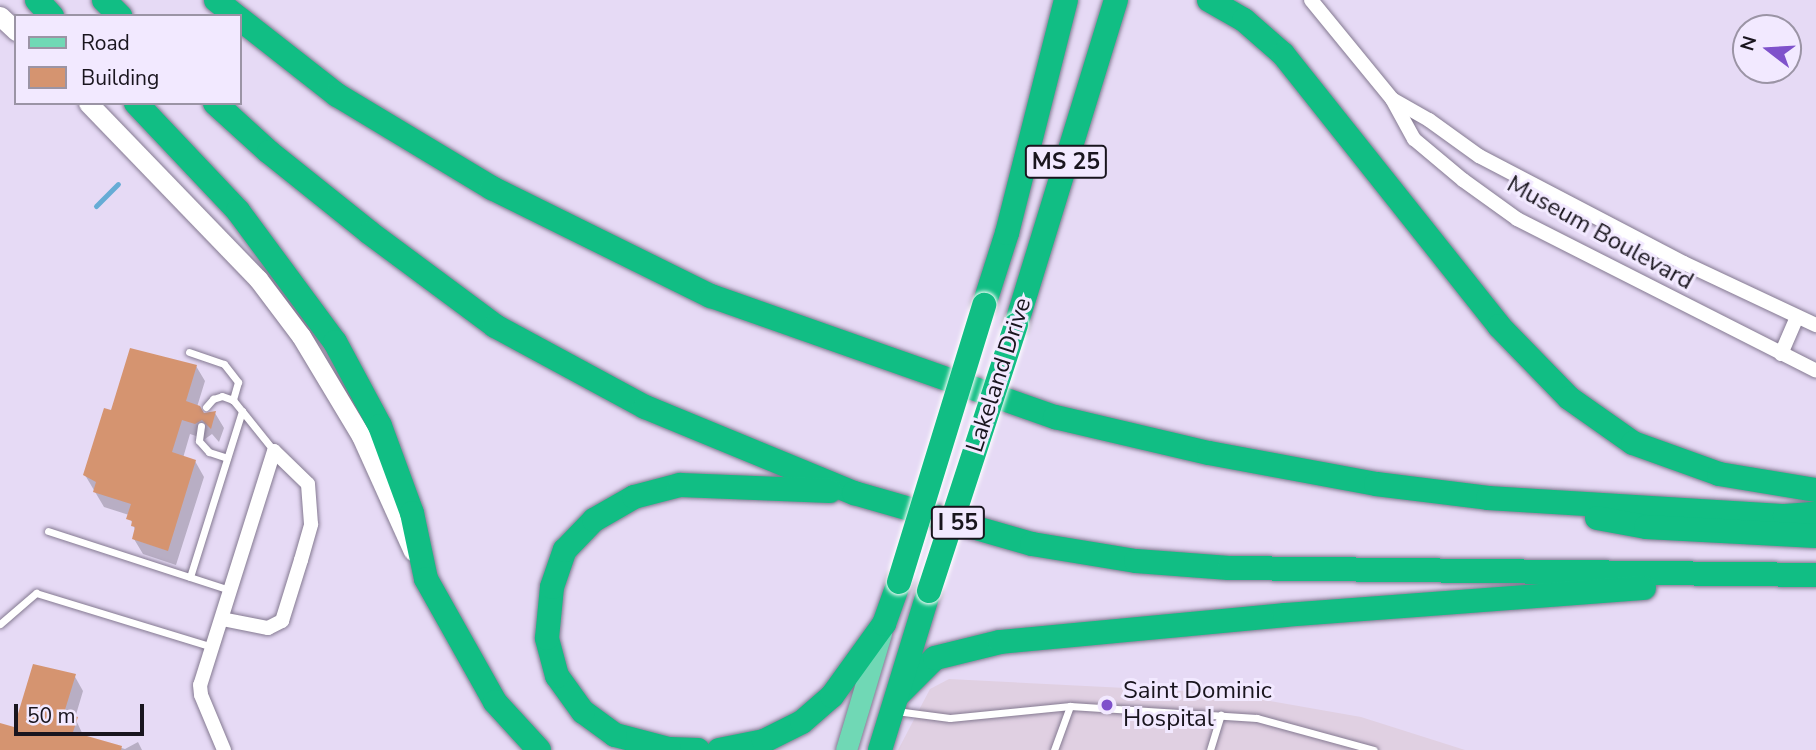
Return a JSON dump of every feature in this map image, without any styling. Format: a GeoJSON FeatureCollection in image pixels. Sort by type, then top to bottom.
{"type":"FeatureCollection","features":[{"type":"Feature","properties":{"kind":"highway"},"geometry":{"type":"LineString","coordinates":[[37,0],[50,14]]}},
{"type":"Feature","properties":{"kind":"highway"},"geometry":{"type":"LineString","coordinates":[[104,0],[118,14]]}},
{"type":"Feature","properties":{"kind":"highway"},"geometry":{"type":"LineString","coordinates":[[216,0],[234,14]]}},
{"type":"Feature","properties":{"kind":"highway","name":"Lakeland Drive"},"geometry":{"type":"LineString","coordinates":[[884,624],[1007,233],[1066,0]]}},
{"type":"Feature","properties":{"kind":"highway","name":"Lakeland Drive"},"geometry":{"type":"LineString","coordinates":[[880,750],[1016,325],[1115,0]]}},
{"type":"Feature","properties":{"kind":"highway"},"geometry":{"type":"LineString","coordinates":[[1209,0],[1244,20],[1283,54]]}},
{"type":"Feature","properties":{"kind":"highway"},"geometry":{"type":"LineString","coordinates":[[1243,0],[1499,326],[1569,398],[1633,443],[1719,474],[1816,490]]}},
{"type":"Feature","properties":{"kind":"highway"},"geometry":{"type":"LineString","coordinates":[[242,21],[337,95],[492,188],[711,296],[1055,417],[1209,453],[1376,484],[1488,498],[1646,527],[1816,536]]}},
{"type":"Feature","properties":{"kind":"highway"},"geometry":{"type":"LineString","coordinates":[[138,105],[239,211],[335,342],[380,426],[412,513],[426,579],[495,702],[539,750]]}},
{"type":"Feature","properties":{"kind":"highway","name":"I 55"},"geometry":{"type":"LineString","coordinates":[[217,105],[269,152],[349,217],[495,326],[645,407],[854,493],[1032,544],[1136,561],[1229,568],[1807,576]]}},
{"type":"Feature","properties":{"kind":"highway"},"geometry":{"type":"LineString","coordinates":[[698,750],[669,749],[615,735],[583,712],[557,676],[547,638],[552,587],[565,550],[594,520],[634,497],[680,485],[737,485],[854,493]]}},
{"type":"Feature","properties":{"kind":"highway"},"geometry":{"type":"LineString","coordinates":[[1488,498],[1784,516],[1816,514]]}},
{"type":"Feature","properties":{"kind":"highway"},"geometry":{"type":"LineString","coordinates":[[896,703],[935,658],[1000,642],[1285,615],[1807,576]]}},
{"type":"Feature","properties":{"kind":"highway"},"geometry":{"type":"LineString","coordinates":[[719,750],[764,741],[802,722],[832,696],[884,624]]}},
{"type":"Feature","properties":{"kind":"main road","name":"Lakeland Drive"},"geometry":{"type":"LineString","coordinates":[[846,750],[884,624]]}},
{"type":"Feature","properties":{"kind":"street","name":"Museum Boulevard"},"geometry":{"type":"LineString","coordinates":[[1311,0],[1392,99],[1414,139],[1463,180],[1517,219],[1816,371]]}},
{"type":"Feature","properties":{"kind":"street"},"geometry":{"type":"LineString","coordinates":[[0,16],[14,29]]}},
{"type":"Feature","properties":{"kind":"street","name":"Museum Boulevard"},"geometry":{"type":"LineString","coordinates":[[1392,99],[1429,120],[1479,156],[1684,263],[1816,325]]}},
{"type":"Feature","properties":{"kind":"street"},"geometry":{"type":"LineString","coordinates":[[90,105],[258,279],[301,336],[362,436],[426,579]]}},
{"type":"Feature","properties":{"kind":"street"},"geometry":{"type":"LineString","coordinates":[[1781,354],[1797,317]]}},
{"type":"Feature","properties":{"kind":"street"},"geometry":{"type":"LineString","coordinates":[[222,619],[268,628],[282,621],[301,560],[311,524],[308,484],[274,451],[200,685],[201,695],[224,750]]}},
{"type":"Feature","properties":{"kind":"lane"},"geometry":{"type":"LineString","coordinates":[[189,352],[224,363],[238,382],[233,400]]}},
{"type":"Feature","properties":{"kind":"lane"},"geometry":{"type":"LineString","coordinates":[[206,408],[213,400],[222,397],[233,400],[274,451]]}},
{"type":"Feature","properties":{"kind":"lane"},"geometry":{"type":"LineString","coordinates":[[190,577],[242,411]]}},
{"type":"Feature","properties":{"kind":"lane"},"geometry":{"type":"LineString","coordinates":[[201,426],[199,440],[209,452],[227,458]]}},
{"type":"Feature","properties":{"kind":"lane"},"geometry":{"type":"LineString","coordinates":[[48,531],[231,590]]}},
{"type":"Feature","properties":{"kind":"lane"},"geometry":{"type":"LineString","coordinates":[[0,624],[36,593],[213,647]]}},
{"type":"Feature","properties":{"kind":"lane"},"geometry":{"type":"LineString","coordinates":[[896,703],[950,718],[1070,706],[1257,718],[1374,750]]}},
{"type":"Feature","properties":{"kind":"lane"},"geometry":{"type":"LineString","coordinates":[[1054,750],[1070,706]]}},
{"type":"Feature","properties":{"kind":"lane"},"geometry":{"type":"LineString","coordinates":[[1210,750],[1222,715]]}},
{"type":"Feature","properties":{"kind":"shaded area","name":"Saint Dominic Hospital"},"geometry":{"type":"Polygon","coordinates":[[[949,679],[1225,693],[1361,717],[1465,750],[898,750],[930,689],[949,679]]]}},
{"type":"Feature","properties":{"kind":"building"},"geometry":{"type":"Polygon","coordinates":[[[130,348],[197,365],[186,401],[200,406],[204,413],[216,411],[211,429],[202,420],[195,424],[182,420],[172,452],[196,460],[168,551],[132,539],[135,527],[131,526],[132,521],[126,519],[131,504],[93,492],[96,482],[83,475],[104,408],[111,410],[130,348]]]}},
{"type":"Feature","properties":{"kind":"building"},"geometry":{"type":"Polygon","coordinates":[[[33,664],[76,674],[64,713],[78,717],[73,732],[122,746],[121,750],[0,750],[0,723],[14,727],[33,664]]]}},
{"type":"Feature","properties":{"kind":"waterway"},"geometry":{"type":"LineString","coordinates":[[96,206],[118,184]]}},
{"type":"Feature","properties":{"kind":"place","name":"Saint Dominic Hospital"},"geometry":{"type":"Point","coordinates":[1107,705]}}]}
